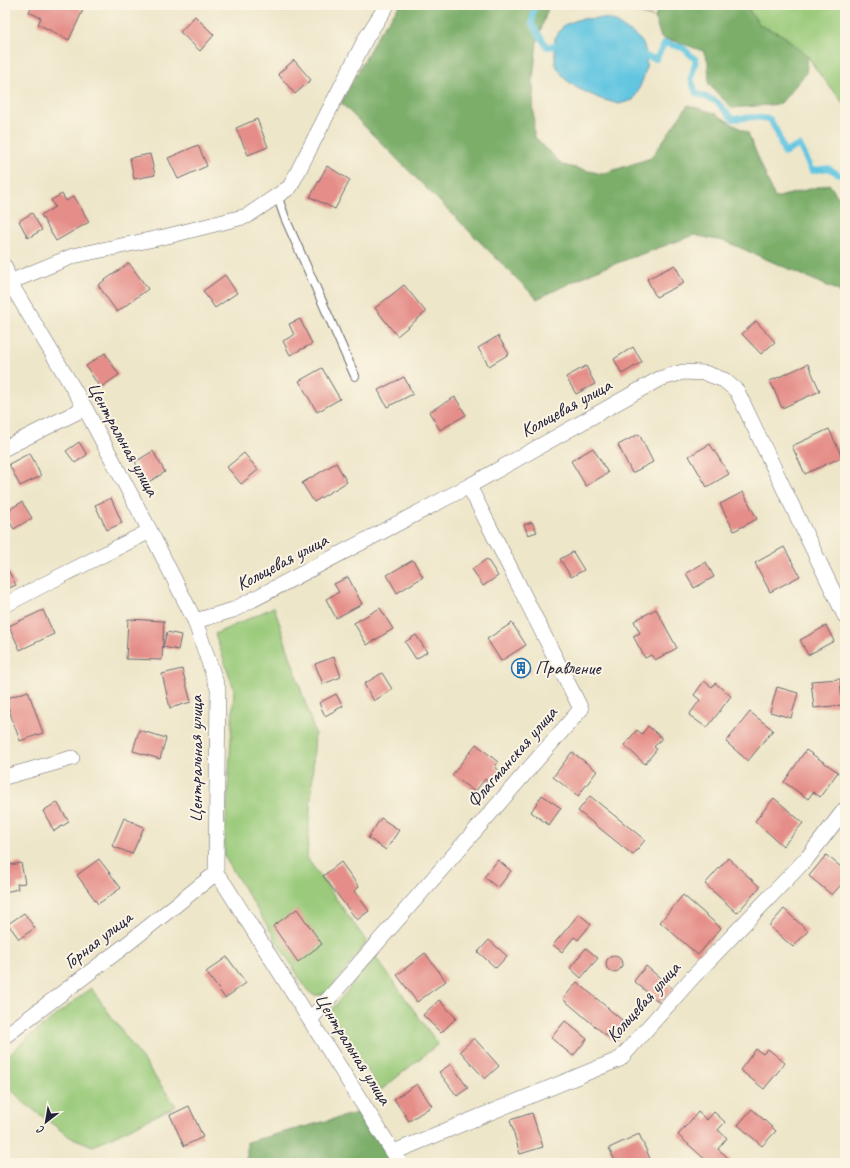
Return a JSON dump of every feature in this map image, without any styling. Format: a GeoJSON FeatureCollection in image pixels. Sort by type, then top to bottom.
{"type":"FeatureCollection","features":[{"type":"Feature","properties":{"kind":"street"},"geometry":{"type":"LineString","coordinates":[[7,283],[73,256],[168,236],[247,216],[290,187],[366,38],[387,5]]}},
{"type":"Feature","properties":{"kind":"street","name":"Центральная улица"},"geometry":{"type":"LineString","coordinates":[[5,267],[7,283],[85,408],[150,531],[195,621],[218,689],[216,873],[397,1158]]}},
{"type":"Feature","properties":{"kind":"street","name":"Кольцевая улица"},"geometry":{"type":"LineString","coordinates":[[195,621],[233,610],[469,486],[659,379],[683,372],[705,374],[724,380],[737,391],[845,616]]}},
{"type":"Feature","properties":{"kind":"street"},"geometry":{"type":"LineString","coordinates":[[5,448],[85,408]]}},
{"type":"Feature","properties":{"kind":"street","name":"Флагманская улица"},"geometry":{"type":"LineString","coordinates":[[310,1020],[581,709],[469,486]]}},
{"type":"Feature","properties":{"kind":"street"},"geometry":{"type":"LineString","coordinates":[[5,605],[43,584],[150,531]]}},
{"type":"Feature","properties":{"kind":"street"},"geometry":{"type":"LineString","coordinates":[[5,777],[72,758]]}},
{"type":"Feature","properties":{"kind":"street","name":"Кольцевая улица"},"geometry":{"type":"LineString","coordinates":[[397,1158],[620,1060],[692,978],[808,857],[845,810]]}},
{"type":"Feature","properties":{"kind":"street","name":"Горная улица"},"geometry":{"type":"LineString","coordinates":[[5,1036],[117,952],[216,873]]}},
{"type":"Feature","properties":{"kind":"lane"},"geometry":{"type":"LineString","coordinates":[[277,195],[285,218],[355,376]]}},
{"type":"Feature","properties":{"kind":"green space"},"geometry":{"type":"Polygon","coordinates":[[[400,5],[549,5],[537,42],[533,79],[534,136],[562,165],[602,174],[651,158],[688,105],[714,113],[748,133],[775,198],[829,184],[845,207],[845,302],[839,291],[727,242],[694,235],[595,271],[537,299],[341,103],[379,33],[400,5]]]}},
{"type":"Feature","properties":{"kind":"green space"},"geometry":{"type":"Polygon","coordinates":[[[659,5],[745,5],[760,25],[784,36],[808,57],[806,73],[780,104],[732,108],[709,85],[708,61],[703,51],[678,42],[661,38],[655,18],[659,5]]]}},
{"type":"Feature","properties":{"kind":"green space"},"geometry":{"type":"Polygon","coordinates":[[[745,5],[845,5],[845,105],[817,71],[808,56],[784,36],[760,25],[745,5]]]}},
{"type":"Feature","properties":{"kind":"green space"},"geometry":{"type":"Polygon","coordinates":[[[274,607],[315,733],[307,858],[367,942],[329,991],[322,995],[313,995],[307,990],[224,856],[234,689],[215,634],[274,607]]]}},
{"type":"Feature","properties":{"kind":"green space"},"geometry":{"type":"Polygon","coordinates":[[[375,956],[438,1044],[381,1090],[329,1013],[375,956]]]}},
{"type":"Feature","properties":{"kind":"green space"},"geometry":{"type":"Polygon","coordinates":[[[91,988],[176,1106],[93,1146],[70,1137],[23,1102],[5,1082],[5,1059],[26,1039],[91,988]]]}},
{"type":"Feature","properties":{"kind":"green space"},"geometry":{"type":"Polygon","coordinates":[[[364,1111],[395,1163],[237,1163],[247,1158],[247,1142],[364,1111]]]}},
{"type":"Feature","properties":{"kind":"water"},"geometry":{"type":"Polygon","coordinates":[[[599,18],[613,21],[634,34],[642,42],[646,51],[645,73],[633,100],[619,104],[601,99],[577,88],[565,79],[555,64],[555,38],[564,25],[580,19],[599,18]]]}},
{"type":"Feature","properties":{"kind":"building"},"geometry":{"type":"Polygon","coordinates":[[[32,5],[72,5],[83,10],[69,40],[38,24],[41,18],[29,12],[32,5]]]}},
{"type":"Feature","properties":{"kind":"building"},"geometry":{"type":"Polygon","coordinates":[[[195,16],[214,35],[200,51],[180,32],[195,16]]]}},
{"type":"Feature","properties":{"kind":"building"},"geometry":{"type":"Polygon","coordinates":[[[294,60],[311,80],[295,94],[278,74],[294,60]]]}},
{"type":"Feature","properties":{"kind":"building"},"geometry":{"type":"Polygon","coordinates":[[[257,119],[268,147],[248,155],[236,128],[257,119]]]}},
{"type":"Feature","properties":{"kind":"building"},"geometry":{"type":"Polygon","coordinates":[[[198,145],[207,166],[178,179],[168,158],[198,145]]]}},
{"type":"Feature","properties":{"kind":"building"},"geometry":{"type":"Polygon","coordinates":[[[150,154],[155,175],[134,179],[130,158],[150,154]]]}},
{"type":"Feature","properties":{"kind":"building"},"geometry":{"type":"Polygon","coordinates":[[[327,166],[350,180],[335,209],[310,197],[327,166]]]}},
{"type":"Feature","properties":{"kind":"building"},"geometry":{"type":"Polygon","coordinates":[[[62,194],[66,201],[74,196],[89,222],[56,241],[41,215],[55,207],[51,200],[62,194]]]}},
{"type":"Feature","properties":{"kind":"building"},"geometry":{"type":"Polygon","coordinates":[[[32,213],[42,230],[28,238],[19,221],[32,213]]]}},
{"type":"Feature","properties":{"kind":"building"},"geometry":{"type":"Polygon","coordinates":[[[129,263],[148,289],[117,312],[98,285],[129,263]]]}},
{"type":"Feature","properties":{"kind":"building"},"geometry":{"type":"Polygon","coordinates":[[[675,265],[684,283],[656,297],[647,279],[675,265]]]}},
{"type":"Feature","properties":{"kind":"building"},"geometry":{"type":"Polygon","coordinates":[[[225,275],[237,293],[215,308],[203,291],[225,275]]]}},
{"type":"Feature","properties":{"kind":"building"},"geometry":{"type":"Polygon","coordinates":[[[404,285],[426,312],[397,336],[375,308],[404,285]]]}},
{"type":"Feature","properties":{"kind":"building"},"geometry":{"type":"Polygon","coordinates":[[[300,319],[312,344],[290,355],[283,341],[294,335],[289,324],[300,319]]]}},
{"type":"Feature","properties":{"kind":"building"},"geometry":{"type":"Polygon","coordinates":[[[756,321],[775,342],[761,354],[742,334],[756,321]]]}},
{"type":"Feature","properties":{"kind":"building"},"geometry":{"type":"Polygon","coordinates":[[[498,336],[509,354],[489,366],[478,348],[498,336]]]}},
{"type":"Feature","properties":{"kind":"building"},"geometry":{"type":"Polygon","coordinates":[[[633,347],[642,362],[622,374],[614,359],[633,347]]]}},
{"type":"Feature","properties":{"kind":"building"},"geometry":{"type":"Polygon","coordinates":[[[105,353],[119,375],[100,388],[86,366],[105,353]]]}},
{"type":"Feature","properties":{"kind":"building"},"geometry":{"type":"Polygon","coordinates":[[[808,364],[820,391],[782,408],[770,381],[808,364]]]}},
{"type":"Feature","properties":{"kind":"building"},"geometry":{"type":"Polygon","coordinates":[[[586,366],[595,384],[576,394],[566,377],[586,366]]]}},
{"type":"Feature","properties":{"kind":"building"},"geometry":{"type":"Polygon","coordinates":[[[322,368],[340,399],[317,412],[299,381],[322,368]]]}},
{"type":"Feature","properties":{"kind":"building"},"geometry":{"type":"Polygon","coordinates":[[[404,377],[413,394],[387,407],[378,390],[404,377]]]}},
{"type":"Feature","properties":{"kind":"building"},"geometry":{"type":"Polygon","coordinates":[[[455,397],[466,415],[440,430],[429,412],[455,397]]]}},
{"type":"Feature","properties":{"kind":"building"},"geometry":{"type":"Polygon","coordinates":[[[829,429],[842,457],[805,474],[792,446],[829,429]]]}},
{"type":"Feature","properties":{"kind":"building"},"geometry":{"type":"Polygon","coordinates":[[[639,434],[653,462],[632,473],[618,445],[639,434]]]}},
{"type":"Feature","properties":{"kind":"building"},"geometry":{"type":"Polygon","coordinates":[[[79,442],[87,455],[75,463],[66,451],[79,442]]]}},
{"type":"Feature","properties":{"kind":"building"},"geometry":{"type":"Polygon","coordinates":[[[710,444],[729,474],[707,487],[689,456],[710,444]]]}},
{"type":"Feature","properties":{"kind":"building"},"geometry":{"type":"Polygon","coordinates":[[[593,448],[608,473],[586,486],[571,461],[593,448]]]}},
{"type":"Feature","properties":{"kind":"building"},"geometry":{"type":"Polygon","coordinates":[[[153,451],[165,472],[147,483],[135,462],[153,451]]]}},
{"type":"Feature","properties":{"kind":"building"},"geometry":{"type":"Polygon","coordinates":[[[30,453],[41,476],[20,486],[9,464],[30,453]]]}},
{"type":"Feature","properties":{"kind":"building"},"geometry":{"type":"Polygon","coordinates":[[[244,453],[258,470],[241,484],[227,467],[244,453]]]}},
{"type":"Feature","properties":{"kind":"building"},"geometry":{"type":"Polygon","coordinates":[[[336,463],[347,482],[314,502],[302,483],[336,463]]]}},
{"type":"Feature","properties":{"kind":"building"},"geometry":{"type":"Polygon","coordinates":[[[743,492],[757,519],[734,531],[720,504],[743,492]]]}},
{"type":"Feature","properties":{"kind":"building"},"geometry":{"type":"Polygon","coordinates":[[[111,498],[122,523],[107,530],[95,505],[111,498]]]}},
{"type":"Feature","properties":{"kind":"building"},"geometry":{"type":"Polygon","coordinates":[[[22,502],[32,518],[14,529],[5,512],[22,502]]]}},
{"type":"Feature","properties":{"kind":"building"},"geometry":{"type":"Polygon","coordinates":[[[532,522],[537,532],[528,535],[524,525],[532,522]]]}},
{"type":"Feature","properties":{"kind":"building"},"geometry":{"type":"Polygon","coordinates":[[[784,547],[800,576],[770,592],[755,563],[784,547]]]}},
{"type":"Feature","properties":{"kind":"building"},"geometry":{"type":"Polygon","coordinates":[[[573,552],[584,570],[571,577],[560,559],[573,552]]]}},
{"type":"Feature","properties":{"kind":"building"},"geometry":{"type":"Polygon","coordinates":[[[487,559],[498,576],[483,586],[472,569],[487,559]]]}},
{"type":"Feature","properties":{"kind":"building"},"geometry":{"type":"Polygon","coordinates":[[[413,560],[423,577],[397,593],[387,575],[413,560]]]}},
{"type":"Feature","properties":{"kind":"building"},"geometry":{"type":"Polygon","coordinates":[[[706,562],[714,577],[694,588],[686,573],[706,562]]]}},
{"type":"Feature","properties":{"kind":"building"},"geometry":{"type":"Polygon","coordinates":[[[8,570],[16,585],[5,590],[5,571],[8,570]]]}},
{"type":"Feature","properties":{"kind":"building"},"geometry":{"type":"Polygon","coordinates":[[[348,577],[362,604],[336,618],[326,599],[339,592],[334,584],[348,577]]]}},
{"type":"Feature","properties":{"kind":"building"},"geometry":{"type":"Polygon","coordinates":[[[380,608],[393,629],[367,645],[354,623],[380,608]]]}},
{"type":"Feature","properties":{"kind":"building"},"geometry":{"type":"Polygon","coordinates":[[[656,609],[677,648],[655,660],[651,655],[645,658],[633,636],[640,633],[634,621],[656,609]]]}},
{"type":"Feature","properties":{"kind":"building"},"geometry":{"type":"Polygon","coordinates":[[[43,610],[54,634],[20,650],[9,626],[43,610]]]}},
{"type":"Feature","properties":{"kind":"building"},"geometry":{"type":"Polygon","coordinates":[[[128,619],[164,621],[162,660],[126,659],[128,619]]]}},
{"type":"Feature","properties":{"kind":"building"},"geometry":{"type":"Polygon","coordinates":[[[512,623],[526,645],[501,661],[487,639],[512,623]]]}},
{"type":"Feature","properties":{"kind":"building"},"geometry":{"type":"Polygon","coordinates":[[[826,626],[834,641],[808,655],[800,640],[826,626]]]}},
{"type":"Feature","properties":{"kind":"building"},"geometry":{"type":"Polygon","coordinates":[[[167,632],[181,635],[178,650],[163,647],[167,632]]]}},
{"type":"Feature","properties":{"kind":"building"},"geometry":{"type":"Polygon","coordinates":[[[416,635],[427,652],[416,659],[405,642],[416,635]]]}},
{"type":"Feature","properties":{"kind":"building"},"geometry":{"type":"Polygon","coordinates":[[[334,657],[341,677],[323,684],[315,664],[334,657]]]}},
{"type":"Feature","properties":{"kind":"building","name":"Правление"},"geometry":{"type":"Polygon","coordinates":[[[522,658],[531,671],[520,678],[511,665],[522,658]]]}},
{"type":"Feature","properties":{"kind":"building"},"geometry":{"type":"Polygon","coordinates":[[[182,669],[191,702],[170,708],[162,674],[182,669]]]}},
{"type":"Feature","properties":{"kind":"building"},"geometry":{"type":"Polygon","coordinates":[[[382,673],[392,689],[374,701],[364,684],[382,673]]]}},
{"type":"Feature","properties":{"kind":"building"},"geometry":{"type":"Polygon","coordinates":[[[840,679],[842,705],[814,708],[811,681],[840,679]]]}},
{"type":"Feature","properties":{"kind":"building"},"geometry":{"type":"Polygon","coordinates":[[[704,681],[712,687],[715,683],[731,696],[707,728],[689,715],[700,700],[694,695],[704,681]]]}},
{"type":"Feature","properties":{"kind":"building"},"geometry":{"type":"Polygon","coordinates":[[[777,687],[798,693],[791,718],[770,712],[777,687]]]}},
{"type":"Feature","properties":{"kind":"building"},"geometry":{"type":"Polygon","coordinates":[[[28,691],[43,733],[20,741],[5,699],[28,691]]]}},
{"type":"Feature","properties":{"kind":"building"},"geometry":{"type":"Polygon","coordinates":[[[336,694],[343,706],[325,716],[319,703],[336,694]]]}},
{"type":"Feature","properties":{"kind":"building"},"geometry":{"type":"Polygon","coordinates":[[[750,712],[773,730],[748,761],[726,742],[750,712]]]}},
{"type":"Feature","properties":{"kind":"building"},"geometry":{"type":"Polygon","coordinates":[[[648,726],[662,738],[654,747],[657,749],[645,764],[624,745],[637,730],[642,734],[648,726]]]}},
{"type":"Feature","properties":{"kind":"building"},"geometry":{"type":"Polygon","coordinates":[[[139,730],[166,738],[160,759],[133,751],[139,730]]]}},
{"type":"Feature","properties":{"kind":"building"},"geometry":{"type":"Polygon","coordinates":[[[476,744],[498,762],[495,767],[502,773],[493,785],[485,779],[475,792],[452,775],[476,744]]]}},
{"type":"Feature","properties":{"kind":"building"},"geometry":{"type":"Polygon","coordinates":[[[806,750],[838,772],[820,797],[813,792],[808,799],[784,782],[806,750]]]}},
{"type":"Feature","properties":{"kind":"building"},"geometry":{"type":"Polygon","coordinates":[[[572,752],[597,771],[578,796],[553,777],[572,752]]]}},
{"type":"Feature","properties":{"kind":"building"},"geometry":{"type":"Polygon","coordinates":[[[542,795],[561,808],[549,825],[531,812],[542,795]]]}},
{"type":"Feature","properties":{"kind":"building"},"geometry":{"type":"Polygon","coordinates":[[[590,796],[645,840],[633,855],[578,811],[590,796]]]}},
{"type":"Feature","properties":{"kind":"building"},"geometry":{"type":"Polygon","coordinates":[[[774,798],[803,823],[783,846],[755,821],[774,798]]]}},
{"type":"Feature","properties":{"kind":"building"},"geometry":{"type":"Polygon","coordinates":[[[57,802],[69,822],[54,831],[43,811],[57,802]]]}},
{"type":"Feature","properties":{"kind":"building"},"geometry":{"type":"Polygon","coordinates":[[[124,818],[144,827],[132,854],[112,846],[124,818]]]}},
{"type":"Feature","properties":{"kind":"building"},"geometry":{"type":"Polygon","coordinates":[[[381,818],[399,830],[386,850],[368,838],[381,818]]]}},
{"type":"Feature","properties":{"kind":"building"},"geometry":{"type":"Polygon","coordinates":[[[826,855],[845,870],[845,880],[832,895],[809,876],[826,855]]]}},
{"type":"Feature","properties":{"kind":"building"},"geometry":{"type":"Polygon","coordinates":[[[728,858],[760,887],[737,913],[705,884],[728,858]]]}},
{"type":"Feature","properties":{"kind":"building"},"geometry":{"type":"Polygon","coordinates":[[[99,859],[121,888],[98,904],[77,875],[99,859]]]}},
{"type":"Feature","properties":{"kind":"building"},"geometry":{"type":"Polygon","coordinates":[[[498,860],[511,871],[498,888],[484,877],[498,860]]]}},
{"type":"Feature","properties":{"kind":"building"},"geometry":{"type":"Polygon","coordinates":[[[341,862],[359,887],[354,891],[369,911],[357,920],[323,876],[341,862]]]}},
{"type":"Feature","properties":{"kind":"building"},"geometry":{"type":"Polygon","coordinates":[[[21,863],[25,883],[17,884],[18,889],[5,892],[5,866],[21,863]]]}},
{"type":"Feature","properties":{"kind":"building"},"geometry":{"type":"Polygon","coordinates":[[[683,895],[721,928],[698,955],[660,922],[683,895]]]}},
{"type":"Feature","properties":{"kind":"building"},"geometry":{"type":"Polygon","coordinates":[[[297,909],[322,944],[298,962],[273,926],[297,909]]]}},
{"type":"Feature","properties":{"kind":"building"},"geometry":{"type":"Polygon","coordinates":[[[784,909],[808,931],[793,947],[769,926],[784,909]]]}},
{"type":"Feature","properties":{"kind":"building"},"geometry":{"type":"Polygon","coordinates":[[[24,913],[35,928],[19,939],[8,924],[24,913]]]}},
{"type":"Feature","properties":{"kind":"building"},"geometry":{"type":"Polygon","coordinates":[[[579,914],[591,924],[578,940],[574,937],[562,952],[553,945],[579,914]]]}},
{"type":"Feature","properties":{"kind":"building"},"geometry":{"type":"Polygon","coordinates":[[[489,940],[507,956],[496,968],[478,952],[489,940]]]}},
{"type":"Feature","properties":{"kind":"building"},"geometry":{"type":"Polygon","coordinates":[[[586,948],[598,958],[581,978],[570,968],[586,948]]]}},
{"type":"Feature","properties":{"kind":"building"},"geometry":{"type":"Polygon","coordinates":[[[425,953],[446,981],[417,1002],[397,975],[425,953]]]}},
{"type":"Feature","properties":{"kind":"building"},"geometry":{"type":"Polygon","coordinates":[[[611,956],[617,956],[622,961],[620,970],[617,972],[611,972],[606,967],[606,961],[611,956]]]}},
{"type":"Feature","properties":{"kind":"building"},"geometry":{"type":"Polygon","coordinates":[[[227,957],[246,983],[225,998],[206,972],[227,957]]]}},
{"type":"Feature","properties":{"kind":"building"},"geometry":{"type":"Polygon","coordinates":[[[646,966],[673,989],[660,1003],[634,981],[646,966]]]}},
{"type":"Feature","properties":{"kind":"building"},"geometry":{"type":"Polygon","coordinates":[[[577,982],[629,1026],[615,1043],[563,999],[577,982]]]}},
{"type":"Feature","properties":{"kind":"building"},"geometry":{"type":"Polygon","coordinates":[[[439,1000],[456,1018],[441,1033],[423,1015],[439,1000]]]}},
{"type":"Feature","properties":{"kind":"building"},"geometry":{"type":"Polygon","coordinates":[[[565,1021],[587,1039],[573,1056],[551,1038],[565,1021]]]}},
{"type":"Feature","properties":{"kind":"building"},"geometry":{"type":"Polygon","coordinates":[[[474,1038],[499,1066],[485,1079],[460,1051],[474,1038]]]}},
{"type":"Feature","properties":{"kind":"building"},"geometry":{"type":"Polygon","coordinates":[[[756,1049],[763,1054],[768,1049],[785,1063],[764,1089],[740,1070],[756,1049]]]}},
{"type":"Feature","properties":{"kind":"building"},"geometry":{"type":"Polygon","coordinates":[[[451,1064],[468,1088],[457,1096],[439,1072],[451,1064]]]}},
{"type":"Feature","properties":{"kind":"building"},"geometry":{"type":"Polygon","coordinates":[[[417,1084],[432,1106],[409,1121],[394,1099],[417,1084]]]}},
{"type":"Feature","properties":{"kind":"building"},"geometry":{"type":"Polygon","coordinates":[[[189,1106],[203,1137],[184,1146],[170,1115],[189,1106]]]}},
{"type":"Feature","properties":{"kind":"building"},"geometry":{"type":"Polygon","coordinates":[[[752,1109],[776,1131],[762,1146],[738,1125],[752,1109]]]}},
{"type":"Feature","properties":{"kind":"building"},"geometry":{"type":"Polygon","coordinates":[[[698,1112],[707,1120],[714,1112],[725,1122],[718,1130],[727,1138],[718,1149],[734,1163],[709,1163],[678,1135],[698,1112]]]}},
{"type":"Feature","properties":{"kind":"building"},"geometry":{"type":"Polygon","coordinates":[[[532,1113],[543,1147],[520,1154],[510,1120],[532,1113]]]}},
{"type":"Feature","properties":{"kind":"building"},"geometry":{"type":"Polygon","coordinates":[[[639,1134],[652,1163],[616,1163],[609,1148],[639,1134]]]}},
{"type":"Feature","properties":{"kind":"building"},"geometry":{"type":"Polygon","coordinates":[[[451,1159],[453,1163],[440,1163],[451,1159]]]}},
{"type":"Feature","properties":{"kind":"waterway"},"geometry":{"type":"LineString","coordinates":[[534,5],[532,24],[547,47],[562,44]]}},
{"type":"Feature","properties":{"kind":"waterway"},"geometry":{"type":"LineString","coordinates":[[641,55],[656,59],[665,43],[683,48],[696,60],[691,79],[696,93],[717,102],[733,119],[754,117],[770,119],[778,134],[784,153],[799,145],[812,171],[828,168],[845,178]]}},
{"type":"Feature","properties":{"kind":"place","name":"Правление"},"geometry":{"type":"Point","coordinates":[521,668]}}]}
